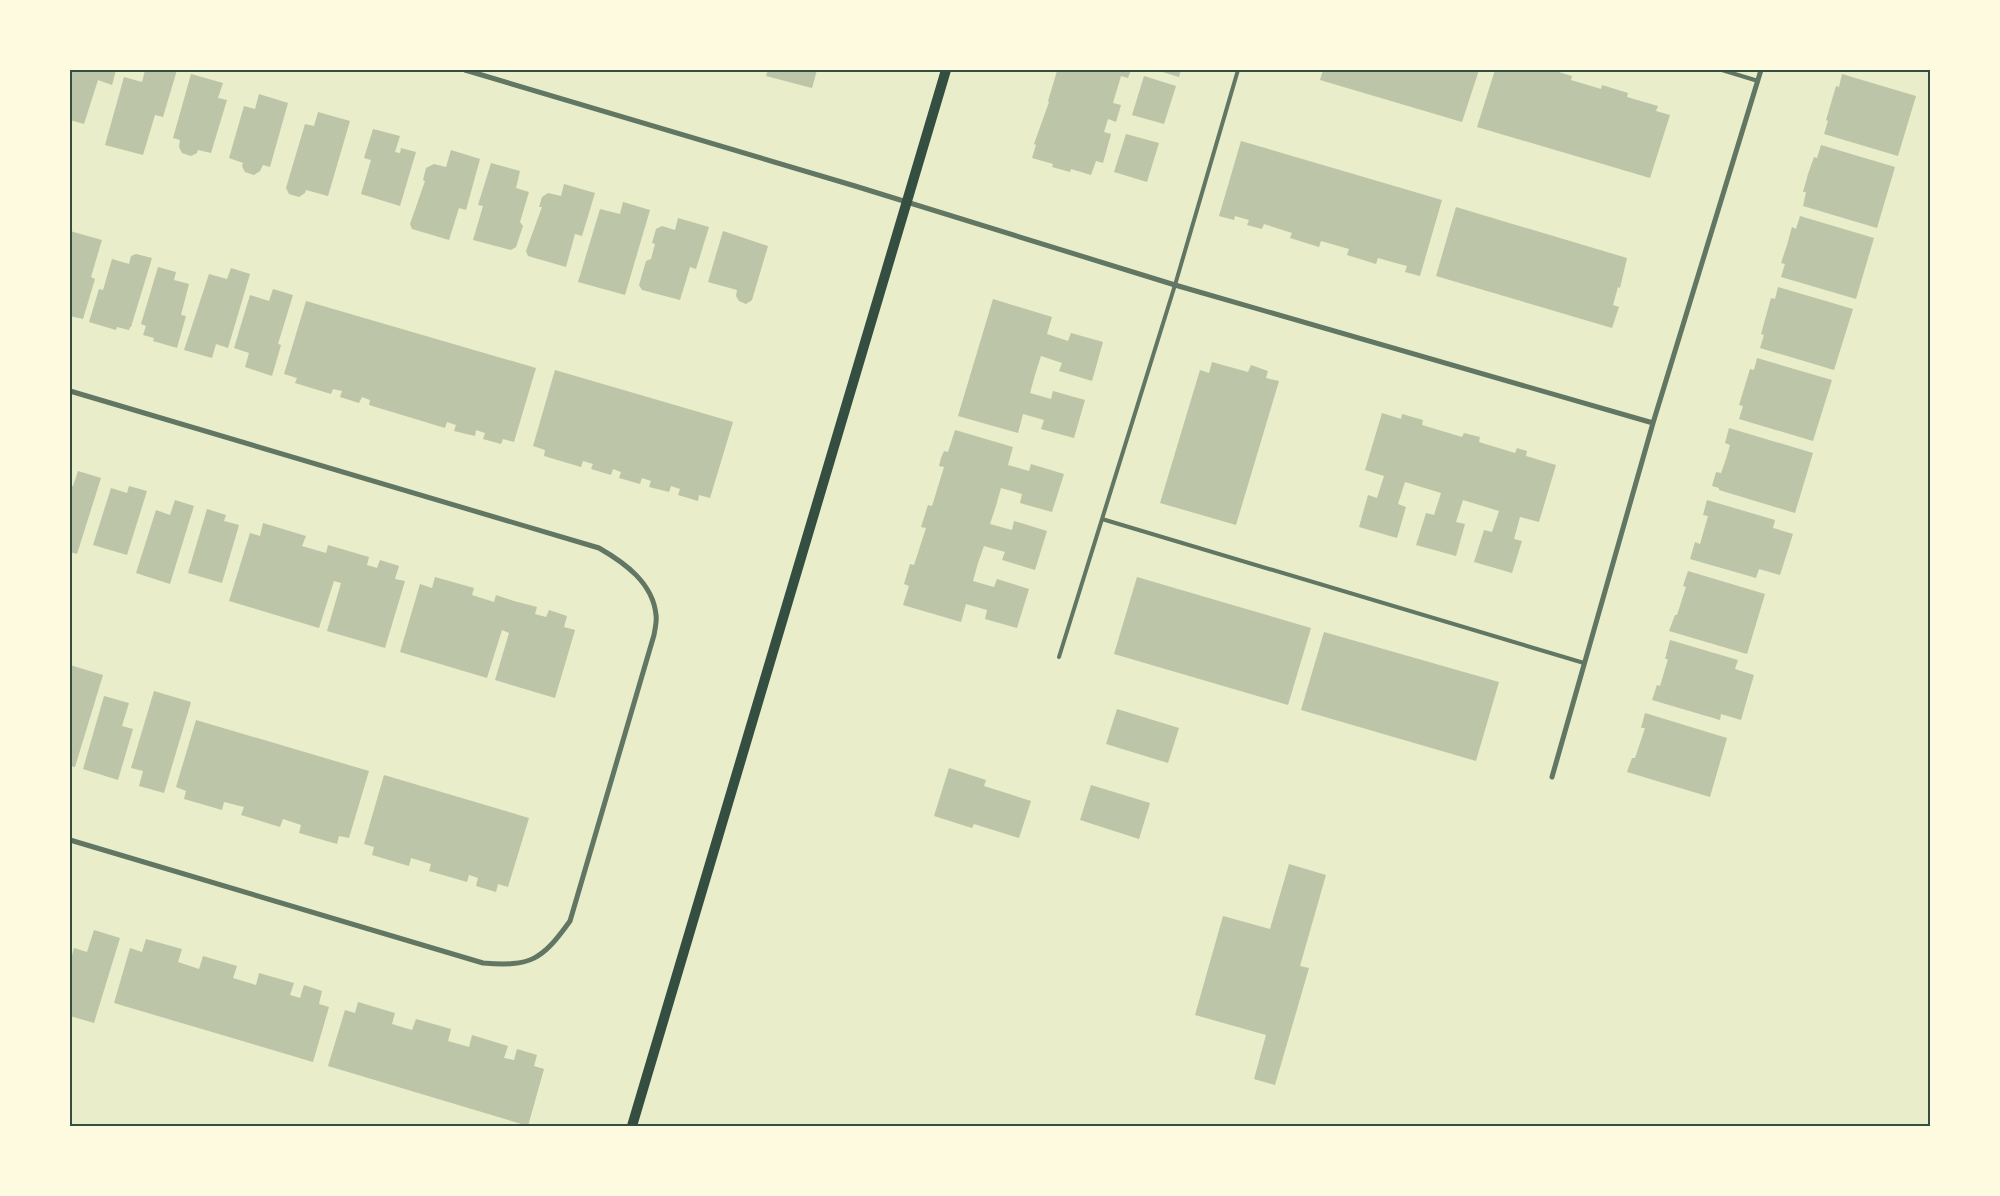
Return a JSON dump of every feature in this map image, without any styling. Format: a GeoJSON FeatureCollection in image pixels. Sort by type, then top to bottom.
{"type":"FeatureCollection","features":[{"type":"Feature","properties":{"kind":"main road"},"geometry":{"type":"LineString","coordinates":[[632,1126],[946,70]]}},
{"type":"Feature","properties":{"kind":"street"},"geometry":{"type":"LineString","coordinates":[[465,70],[907,202],[1175,285],[1653,423]]}},
{"type":"Feature","properties":{"kind":"street"},"geometry":{"type":"LineString","coordinates":[[1552,777],[1653,423],[1761,70]]}},
{"type":"Feature","properties":{"kind":"street"},"geometry":{"type":"LineString","coordinates":[[70,391],[599,548],[622,561],[639,578],[650,595],[656,615],[654,635],[570,922],[555,942],[541,955],[526,962],[505,964],[483,963],[70,840]]}},
{"type":"Feature","properties":{"kind":"lane"},"geometry":{"type":"LineString","coordinates":[[1059,656],[1175,285],[1238,70]]}},
{"type":"Feature","properties":{"kind":"lane"},"geometry":{"type":"LineString","coordinates":[[1722,70],[1758,81]]}},
{"type":"Feature","properties":{"kind":"lane"},"geometry":{"type":"LineString","coordinates":[[1102,519],[1584,663]]}},
{"type":"Feature","properties":{"kind":"building"},"geometry":{"type":"Polygon","coordinates":[[[70,70],[116,70],[112,85],[98,80],[84,124],[70,120],[70,70]]]}},
{"type":"Feature","properties":{"kind":"building"},"geometry":{"type":"Polygon","coordinates":[[[145,70],[177,70],[163,117],[155,115],[143,155],[105,145],[124,77],[142,82],[145,70]]]}},
{"type":"Feature","properties":{"kind":"building"},"geometry":{"type":"Polygon","coordinates":[[[768,70],[817,70],[812,88],[766,76],[768,70]]]}},
{"type":"Feature","properties":{"kind":"building"},"geometry":{"type":"Polygon","coordinates":[[[1131,70],[1128,78],[1121,76],[1113,103],[1121,105],[1116,122],[1108,119],[1104,132],[1111,134],[1103,163],[1096,161],[1091,175],[1071,169],[1070,172],[1052,167],[1053,164],[1032,158],[1036,145],[1034,144],[1049,102],[1057,71],[1131,70]]]}},
{"type":"Feature","properties":{"kind":"building"},"geometry":{"type":"Polygon","coordinates":[[[1156,70],[1181,70],[1179,77],[1156,70]]]}},
{"type":"Feature","properties":{"kind":"building"},"geometry":{"type":"Polygon","coordinates":[[[1323,70],[1479,70],[1462,122],[1320,80],[1323,70]]]}},
{"type":"Feature","properties":{"kind":"building"},"geometry":{"type":"Polygon","coordinates":[[[1495,70],[1536,70],[1543,72],[1544,70],[1552,70],[1572,76],[1571,80],[1601,89],[1602,85],[1628,93],[1627,97],[1658,106],[1656,111],[1670,115],[1650,178],[1477,127],[1495,70]]]}},
{"type":"Feature","properties":{"kind":"building"},"geometry":{"type":"Polygon","coordinates":[[[191,74],[223,83],[218,98],[227,100],[211,153],[198,150],[197,153],[191,156],[182,153],[179,147],[180,140],[173,138],[191,74]]]}},
{"type":"Feature","properties":{"kind":"building"},"geometry":{"type":"Polygon","coordinates":[[[1842,74],[1916,96],[1898,156],[1824,134],[1836,86],[1839,87],[1842,74]]]}},
{"type":"Feature","properties":{"kind":"building"},"geometry":{"type":"Polygon","coordinates":[[[1144,76],[1176,86],[1164,124],[1132,115],[1144,76]]]}},
{"type":"Feature","properties":{"kind":"building"},"geometry":{"type":"Polygon","coordinates":[[[259,94],[288,103],[270,167],[263,165],[260,171],[254,175],[245,172],[242,166],[243,163],[229,158],[244,106],[255,109],[259,94]]]}},
{"type":"Feature","properties":{"kind":"building"},"geometry":{"type":"Polygon","coordinates":[[[318,112],[350,121],[328,196],[306,190],[299,197],[289,194],[286,188],[305,124],[314,126],[318,112]]]}},
{"type":"Feature","properties":{"kind":"building"},"geometry":{"type":"Polygon","coordinates":[[[373,129],[400,136],[395,152],[400,153],[401,148],[416,152],[400,206],[361,194],[371,160],[364,158],[373,129]]]}},
{"type":"Feature","properties":{"kind":"building"},"geometry":{"type":"Polygon","coordinates":[[[1126,134],[1159,143],[1147,182],[1114,172],[1126,134]]]}},
{"type":"Feature","properties":{"kind":"building"},"geometry":{"type":"Polygon","coordinates":[[[1241,141],[1442,200],[1420,276],[1405,272],[1407,266],[1378,258],[1376,264],[1347,255],[1349,249],[1321,241],[1319,247],[1290,238],[1292,233],[1264,224],[1262,229],[1247,225],[1249,220],[1235,216],[1234,220],[1219,216],[1241,141]]]}},
{"type":"Feature","properties":{"kind":"building"},"geometry":{"type":"Polygon","coordinates":[[[1821,145],[1895,167],[1877,228],[1803,206],[1806,192],[1803,192],[1808,174],[1814,157],[1817,158],[1821,145]]]}},
{"type":"Feature","properties":{"kind":"building"},"geometry":{"type":"Polygon","coordinates":[[[451,150],[480,159],[466,210],[459,208],[449,240],[412,229],[410,224],[425,181],[423,180],[426,168],[434,164],[446,167],[451,150]]]}},
{"type":"Feature","properties":{"kind":"building"},"geometry":{"type":"Polygon","coordinates":[[[491,163],[520,171],[516,188],[529,192],[520,222],[523,226],[516,247],[511,250],[473,240],[483,206],[478,205],[491,163]]]}},
{"type":"Feature","properties":{"kind":"building"},"geometry":{"type":"Polygon","coordinates":[[[564,184],[595,193],[582,236],[575,234],[566,267],[528,256],[526,251],[542,207],[539,207],[542,197],[548,193],[561,196],[564,184]]]}},
{"type":"Feature","properties":{"kind":"building"},"geometry":{"type":"Polygon","coordinates":[[[623,202],[650,210],[625,295],[578,282],[600,209],[620,214],[623,202]]]}},
{"type":"Feature","properties":{"kind":"building"},"geometry":{"type":"Polygon","coordinates":[[[1456,207],[1627,258],[1620,288],[1618,287],[1613,305],[1619,307],[1612,328],[1436,276],[1456,207]]]}},
{"type":"Feature","properties":{"kind":"building"},"geometry":{"type":"Polygon","coordinates":[[[1800,216],[1874,238],[1856,299],[1781,277],[1785,264],[1781,263],[1792,227],[1796,229],[1800,216]]]}},
{"type":"Feature","properties":{"kind":"building"},"geometry":{"type":"Polygon","coordinates":[[[678,218],[709,227],[696,269],[690,267],[680,300],[642,290],[639,285],[646,261],[651,259],[655,244],[652,243],[656,229],[662,226],[675,230],[678,218]]]}},
{"type":"Feature","properties":{"kind":"building"},"geometry":{"type":"Polygon","coordinates":[[[70,231],[102,240],[91,277],[95,279],[83,319],[70,316],[70,231]]]}},
{"type":"Feature","properties":{"kind":"building"},"geometry":{"type":"Polygon","coordinates":[[[723,231],[768,246],[752,300],[746,304],[739,301],[736,296],[737,290],[708,282],[723,231]]]}},
{"type":"Feature","properties":{"kind":"building"},"geometry":{"type":"Polygon","coordinates":[[[136,254],[152,258],[129,330],[117,327],[116,330],[89,322],[99,289],[103,290],[112,259],[129,264],[131,256],[136,254]]]}},
{"type":"Feature","properties":{"kind":"building"},"geometry":{"type":"Polygon","coordinates":[[[158,267],[176,272],[174,280],[189,284],[181,315],[186,316],[177,348],[153,341],[154,338],[143,335],[146,326],[141,324],[158,267]]]}},
{"type":"Feature","properties":{"kind":"building"},"geometry":{"type":"Polygon","coordinates":[[[231,268],[250,274],[228,348],[216,344],[212,358],[184,350],[209,274],[227,279],[231,268]]]}},
{"type":"Feature","properties":{"kind":"building"},"geometry":{"type":"Polygon","coordinates":[[[1778,287],[1853,309],[1834,370],[1760,348],[1764,335],[1761,334],[1771,298],[1775,299],[1778,287]]]}},
{"type":"Feature","properties":{"kind":"building"},"geometry":{"type":"Polygon","coordinates":[[[273,289],[293,295],[278,344],[281,345],[272,376],[245,367],[249,353],[234,348],[250,295],[269,301],[273,289]]]}},
{"type":"Feature","properties":{"kind":"building"},"geometry":{"type":"Polygon","coordinates":[[[993,299],[1052,317],[1047,334],[1068,341],[1071,333],[1103,342],[1092,381],[1059,371],[1062,363],[1041,356],[1035,375],[1030,393],[1051,399],[1053,391],[1085,400],[1074,438],[1041,429],[1044,420],[1023,414],[1018,433],[958,416],[993,299]]]}},
{"type":"Feature","properties":{"kind":"building"},"geometry":{"type":"Polygon","coordinates":[[[306,301],[536,368],[514,442],[503,439],[501,444],[483,439],[485,433],[476,430],[475,436],[454,431],[456,425],[447,422],[445,428],[369,405],[370,400],[362,397],[359,403],[340,397],[342,391],[333,389],[331,394],[295,383],[297,378],[284,374],[306,301]]]}},
{"type":"Feature","properties":{"kind":"building"},"geometry":{"type":"Polygon","coordinates":[[[1757,358],[1832,380],[1813,441],[1739,419],[1743,406],[1739,405],[1750,369],[1754,370],[1757,358]]]}},
{"type":"Feature","properties":{"kind":"building"},"geometry":{"type":"Polygon","coordinates":[[[1212,362],[1248,372],[1251,365],[1268,371],[1266,378],[1279,381],[1236,525],[1160,503],[1200,370],[1209,373],[1212,362]]]}},
{"type":"Feature","properties":{"kind":"building"},"geometry":{"type":"Polygon","coordinates":[[[555,370],[733,422],[710,498],[699,495],[698,501],[678,495],[680,489],[671,486],[669,492],[649,487],[651,481],[642,478],[640,484],[619,478],[621,472],[613,469],[611,475],[591,469],[593,464],[583,461],[581,467],[544,456],[545,450],[533,446],[555,370]]]}},
{"type":"Feature","properties":{"kind":"building"},"geometry":{"type":"Polygon","coordinates":[[[1382,413],[1401,419],[1402,414],[1423,420],[1422,425],[1462,437],[1464,433],[1480,437],[1479,442],[1515,453],[1517,448],[1527,451],[1526,456],[1556,465],[1539,522],[1520,517],[1514,539],[1522,541],[1512,573],[1474,562],[1484,530],[1492,532],[1499,511],[1463,500],[1456,522],[1465,524],[1456,556],[1416,545],[1426,513],[1434,515],[1441,493],[1405,482],[1398,504],[1406,507],[1397,538],[1359,527],[1368,495],[1377,498],[1384,476],[1365,470],[1382,413]]]}},
{"type":"Feature","properties":{"kind":"building"},"geometry":{"type":"Polygon","coordinates":[[[1729,428],[1813,453],[1795,513],[1719,490],[1719,488],[1712,486],[1716,472],[1721,473],[1726,459],[1730,445],[1725,443],[1729,428]]]}},
{"type":"Feature","properties":{"kind":"building"},"geometry":{"type":"Polygon","coordinates":[[[955,430],[1013,447],[1008,465],[1029,471],[1031,464],[1064,474],[1052,512],[1020,503],[1022,494],[1001,488],[990,524],[1012,530],[1014,521],[1047,531],[1035,570],[1002,560],[1005,552],[984,546],[978,563],[973,581],[994,587],[997,579],[1029,589],[1017,628],[985,619],[987,610],[966,604],[961,622],[903,605],[909,586],[904,584],[910,564],[914,565],[926,528],[921,527],[928,505],[932,506],[944,467],[939,466],[941,458],[944,451],[948,452],[955,430]]]}},
{"type":"Feature","properties":{"kind":"building"},"geometry":{"type":"Polygon","coordinates":[[[78,471],[101,478],[77,554],[70,552],[70,485],[73,486],[78,471]]]}},
{"type":"Feature","properties":{"kind":"building"},"geometry":{"type":"Polygon","coordinates":[[[129,486],[147,491],[127,555],[93,545],[111,488],[127,493],[129,486]]]}},
{"type":"Feature","properties":{"kind":"building"},"geometry":{"type":"Polygon","coordinates":[[[175,500],[194,506],[170,584],[136,573],[156,510],[170,515],[175,500]]]}},
{"type":"Feature","properties":{"kind":"building"},"geometry":{"type":"Polygon","coordinates":[[[1707,500],[1775,520],[1773,528],[1793,534],[1780,575],[1759,569],[1756,578],[1690,559],[1695,542],[1700,544],[1708,516],[1703,515],[1707,500]]]}},
{"type":"Feature","properties":{"kind":"building"},"geometry":{"type":"Polygon","coordinates":[[[207,509],[226,515],[224,521],[239,525],[222,583],[188,573],[207,509]]]}},
{"type":"Feature","properties":{"kind":"building"},"geometry":{"type":"Polygon","coordinates":[[[263,523],[306,536],[302,546],[326,553],[328,545],[369,557],[367,565],[377,568],[380,560],[399,566],[395,579],[405,581],[385,648],[327,631],[341,583],[334,581],[319,628],[229,601],[250,533],[260,536],[263,523]]]}},
{"type":"Feature","properties":{"kind":"building"},"geometry":{"type":"Polygon","coordinates":[[[1688,571],[1765,594],[1747,654],[1669,631],[1675,615],[1677,615],[1686,587],[1683,586],[1688,571]]]}},
{"type":"Feature","properties":{"kind":"building"},"geometry":{"type":"Polygon","coordinates":[[[435,577],[474,588],[472,595],[494,602],[496,595],[537,607],[535,614],[546,617],[549,610],[567,616],[564,627],[575,630],[555,698],[495,680],[509,633],[502,630],[487,678],[400,652],[420,584],[432,588],[435,577]]]}},
{"type":"Feature","properties":{"kind":"building"},"geometry":{"type":"Polygon","coordinates":[[[1137,577],[1311,628],[1288,705],[1114,654],[1137,577]]]}},
{"type":"Feature","properties":{"kind":"building"},"geometry":{"type":"Polygon","coordinates":[[[1324,632],[1499,682],[1476,761],[1301,710],[1324,632]]]}},
{"type":"Feature","properties":{"kind":"building"},"geometry":{"type":"Polygon","coordinates":[[[1670,640],[1738,660],[1735,669],[1754,675],[1741,720],[1721,714],[1720,720],[1652,700],[1657,685],[1660,686],[1668,659],[1665,659],[1670,640]]]}},
{"type":"Feature","properties":{"kind":"building"},"geometry":{"type":"Polygon","coordinates":[[[70,665],[103,675],[75,767],[70,766],[70,665]]]}},
{"type":"Feature","properties":{"kind":"building"},"geometry":{"type":"Polygon","coordinates":[[[154,691],[191,702],[164,793],[139,786],[143,771],[131,768],[154,691]]]}},
{"type":"Feature","properties":{"kind":"building"},"geometry":{"type":"Polygon","coordinates":[[[104,696],[129,703],[122,726],[133,729],[118,780],[83,769],[104,696]]]}},
{"type":"Feature","properties":{"kind":"building"},"geometry":{"type":"Polygon","coordinates":[[[1117,709],[1179,728],[1168,763],[1106,744],[1117,709]]]}},
{"type":"Feature","properties":{"kind":"building"},"geometry":{"type":"Polygon","coordinates":[[[1645,713],[1727,738],[1710,797],[1627,772],[1632,758],[1635,758],[1645,728],[1641,728],[1645,713]]]}},
{"type":"Feature","properties":{"kind":"building"},"geometry":{"type":"Polygon","coordinates":[[[196,720],[369,771],[349,838],[339,836],[337,844],[299,833],[301,825],[283,819],[280,827],[241,815],[244,807],[224,802],[222,810],[184,799],[186,791],[176,787],[196,720]]]}},
{"type":"Feature","properties":{"kind":"building"},"geometry":{"type":"Polygon","coordinates":[[[949,768],[986,780],[984,786],[1031,801],[1019,838],[974,824],[972,828],[934,816],[949,768]]]}},
{"type":"Feature","properties":{"kind":"building"},"geometry":{"type":"Polygon","coordinates":[[[384,775],[529,818],[508,887],[498,884],[496,892],[476,886],[478,878],[469,875],[467,882],[429,871],[431,864],[411,858],[409,866],[372,855],[374,847],[364,844],[384,775]]]}},
{"type":"Feature","properties":{"kind":"building"},"geometry":{"type":"Polygon","coordinates":[[[1091,785],[1150,803],[1139,839],[1080,820],[1091,785]]]}},
{"type":"Feature","properties":{"kind":"building"},"geometry":{"type":"Polygon","coordinates":[[[1289,864],[1326,875],[1300,966],[1309,968],[1275,1085],[1254,1079],[1266,1035],[1195,1015],[1223,916],[1270,929],[1289,864]]]}},
{"type":"Feature","properties":{"kind":"building"},"geometry":{"type":"Polygon","coordinates":[[[94,930],[120,938],[94,1023],[70,1016],[70,963],[74,948],[87,952],[94,930]]]}},
{"type":"Feature","properties":{"kind":"building"},"geometry":{"type":"Polygon","coordinates":[[[146,939],[182,949],[178,962],[199,969],[203,956],[237,966],[233,978],[256,985],[259,973],[294,983],[290,995],[300,998],[304,985],[322,991],[319,1004],[329,1007],[313,1062],[114,1003],[130,948],[142,952],[146,939]]]}},
{"type":"Feature","properties":{"kind":"building"},"geometry":{"type":"Polygon","coordinates":[[[358,1002],[395,1013],[392,1024],[412,1030],[416,1019],[451,1029],[448,1041],[469,1047],[472,1035],[508,1046],[504,1058],[514,1060],[517,1049],[537,1055],[534,1066],[544,1069],[528,1126],[328,1066],[345,1010],[355,1013],[358,1002]]]}}]}
